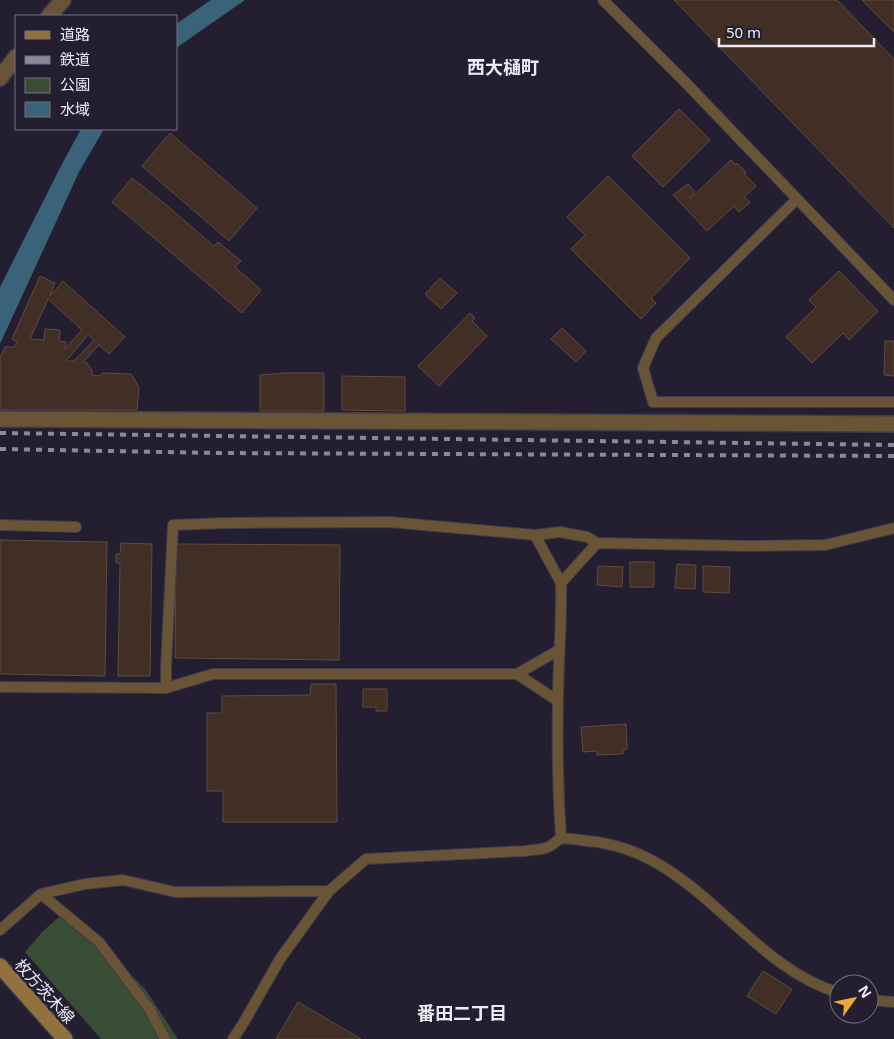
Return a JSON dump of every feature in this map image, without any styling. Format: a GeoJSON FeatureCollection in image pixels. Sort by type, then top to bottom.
{"type":"FeatureCollection","features":[{"type":"Feature","properties":{"kind":"main road","name":"枚方茨木線"},"geometry":{"type":"LineString","coordinates":[[0,966],[65,1039]]}},
{"type":"Feature","properties":{"kind":"street"},"geometry":{"type":"LineString","coordinates":[[50,15],[63,0]]}},
{"type":"Feature","properties":{"kind":"street"},"geometry":{"type":"LineString","coordinates":[[0,78],[15,58]]}},
{"type":"Feature","properties":{"kind":"street"},"geometry":{"type":"LineString","coordinates":[[0,419],[894,424]]}},
{"type":"Feature","properties":{"kind":"lane"},"geometry":{"type":"LineString","coordinates":[[603,0],[894,300]]}},
{"type":"Feature","properties":{"kind":"lane"},"geometry":{"type":"LineString","coordinates":[[797,199],[656,338],[643,368],[653,402],[894,402]]}},
{"type":"Feature","properties":{"kind":"lane"},"geometry":{"type":"LineString","coordinates":[[166,688],[173,525],[389,522],[535,535],[560,532],[587,537],[597,543],[751,546],[825,545],[894,528]]}},
{"type":"Feature","properties":{"kind":"lane"},"geometry":{"type":"LineString","coordinates":[[0,525],[76,527]]}},
{"type":"Feature","properties":{"kind":"lane"},"geometry":{"type":"LineString","coordinates":[[535,535],[561,583],[558,701],[558,805],[561,839]]}},
{"type":"Feature","properties":{"kind":"lane"},"geometry":{"type":"LineString","coordinates":[[561,583],[597,543]]}},
{"type":"Feature","properties":{"kind":"lane"},"geometry":{"type":"LineString","coordinates":[[0,687],[166,688],[214,674],[517,674],[559,650]]}},
{"type":"Feature","properties":{"kind":"lane"},"geometry":{"type":"LineString","coordinates":[[517,674],[558,701]]}},
{"type":"Feature","properties":{"kind":"lane"},"geometry":{"type":"LineString","coordinates":[[233,1039],[280,959],[329,891],[366,859],[525,851],[549,847],[561,839],[605,842],[642,855],[684,880],[721,910],[747,936],[795,972],[820,987],[829,990]]}},
{"type":"Feature","properties":{"kind":"lane"},"geometry":{"type":"LineString","coordinates":[[0,930],[41,894],[85,884],[123,880],[174,892],[329,891]]}},
{"type":"Feature","properties":{"kind":"lane"},"geometry":{"type":"LineString","coordinates":[[41,894],[99,942],[150,1010],[165,1039]]}},
{"type":"Feature","properties":{"kind":"lane"},"geometry":{"type":"LineString","coordinates":[[879,1001],[894,1002]]}},
{"type":"Feature","properties":{"kind":"green space"},"geometry":{"type":"Polygon","coordinates":[[[67,910],[145,989],[178,1039],[101,1039],[25,952],[43,931],[67,910]]]}},
{"type":"Feature","properties":{"kind":"water"},"geometry":{"type":"Polygon","coordinates":[[[211,0],[245,0],[178,47],[178,23],[211,0]]]}},
{"type":"Feature","properties":{"kind":"water"},"geometry":{"type":"Polygon","coordinates":[[[80,130],[103,130],[79,172],[0,344],[0,287],[80,130]]]}},
{"type":"Feature","properties":{"kind":"building"},"geometry":{"type":"Polygon","coordinates":[[[674,0],[837,0],[894,59],[894,228],[674,0]]]}},
{"type":"Feature","properties":{"kind":"building"},"geometry":{"type":"Polygon","coordinates":[[[862,0],[894,0],[894,32],[862,0]]]}},
{"type":"Feature","properties":{"kind":"building"},"geometry":{"type":"Polygon","coordinates":[[[679,109],[710,140],[663,187],[632,156],[679,109]]]}},
{"type":"Feature","properties":{"kind":"building"},"geometry":{"type":"Polygon","coordinates":[[[170,133],[257,208],[229,241],[142,166],[170,133]]]}},
{"type":"Feature","properties":{"kind":"building"},"geometry":{"type":"Polygon","coordinates":[[[731,160],[746,172],[744,174],[756,186],[744,197],[750,202],[739,212],[734,206],[707,231],[673,195],[688,184],[695,192],[690,199],[731,160]]]}},
{"type":"Feature","properties":{"kind":"building"},"geometry":{"type":"Polygon","coordinates":[[[608,176],[690,258],[651,298],[656,303],[641,319],[571,249],[585,235],[567,217],[608,176]]]}},
{"type":"Feature","properties":{"kind":"building"},"geometry":{"type":"Polygon","coordinates":[[[132,178],[214,246],[218,242],[241,261],[235,267],[261,290],[242,313],[112,202],[132,178]]]}},
{"type":"Feature","properties":{"kind":"building"},"geometry":{"type":"Polygon","coordinates":[[[839,271],[878,311],[849,340],[843,333],[812,363],[786,337],[816,307],[809,300],[839,271]]]}},
{"type":"Feature","properties":{"kind":"building"},"geometry":{"type":"Polygon","coordinates":[[[40,276],[55,283],[50,296],[63,281],[125,337],[109,354],[99,345],[83,362],[87,363],[92,370],[92,375],[100,376],[102,373],[131,374],[139,387],[137,410],[0,410],[0,358],[5,347],[14,347],[17,342],[12,339],[40,276]],[[48,299],[30,339],[44,340],[45,329],[60,330],[59,341],[66,342],[65,349],[82,330],[48,299]],[[88,335],[66,361],[74,361],[94,340],[88,335]]]}},
{"type":"Feature","properties":{"kind":"building"},"geometry":{"type":"Polygon","coordinates":[[[440,278],[457,293],[441,309],[425,294],[440,278]]]}},
{"type":"Feature","properties":{"kind":"building"},"geometry":{"type":"Polygon","coordinates":[[[470,313],[475,318],[472,321],[487,336],[439,386],[418,366],[470,313]]]}},
{"type":"Feature","properties":{"kind":"building"},"geometry":{"type":"Polygon","coordinates":[[[562,328],[586,351],[576,362],[551,339],[562,328]]]}},
{"type":"Feature","properties":{"kind":"building"},"geometry":{"type":"Polygon","coordinates":[[[885,341],[894,341],[894,376],[884,375],[885,341]]]}},
{"type":"Feature","properties":{"kind":"building"},"geometry":{"type":"Polygon","coordinates":[[[324,373],[324,411],[260,411],[260,375],[324,373]]]}},
{"type":"Feature","properties":{"kind":"building"},"geometry":{"type":"Polygon","coordinates":[[[342,376],[405,377],[405,411],[342,410],[342,376]]]}},
{"type":"Feature","properties":{"kind":"building"},"geometry":{"type":"Polygon","coordinates":[[[0,540],[107,542],[105,676],[0,674],[0,540]]]}},
{"type":"Feature","properties":{"kind":"building"},"geometry":{"type":"Polygon","coordinates":[[[121,543],[152,544],[150,676],[118,676],[120,563],[116,563],[116,554],[120,554],[121,543]]]}},
{"type":"Feature","properties":{"kind":"building"},"geometry":{"type":"Polygon","coordinates":[[[176,544],[340,545],[339,660],[175,658],[176,544]]]}},
{"type":"Feature","properties":{"kind":"building"},"geometry":{"type":"Polygon","coordinates":[[[630,562],[654,562],[654,587],[630,587],[630,562]]]}},
{"type":"Feature","properties":{"kind":"building"},"geometry":{"type":"Polygon","coordinates":[[[677,564],[696,565],[695,589],[675,588],[677,564]]]}},
{"type":"Feature","properties":{"kind":"building"},"geometry":{"type":"Polygon","coordinates":[[[598,566],[623,567],[622,587],[597,585],[598,566]]]}},
{"type":"Feature","properties":{"kind":"building"},"geometry":{"type":"Polygon","coordinates":[[[703,566],[730,567],[729,593],[703,592],[703,566]]]}},
{"type":"Feature","properties":{"kind":"building"},"geometry":{"type":"Polygon","coordinates":[[[311,684],[336,684],[337,822],[223,822],[223,791],[207,791],[207,713],[222,713],[222,696],[310,695],[311,684]]]}},
{"type":"Feature","properties":{"kind":"building"},"geometry":{"type":"Polygon","coordinates":[[[363,689],[387,689],[387,711],[376,711],[376,707],[363,707],[363,689]]]}},
{"type":"Feature","properties":{"kind":"building"},"geometry":{"type":"Polygon","coordinates":[[[626,724],[627,749],[623,750],[623,754],[597,755],[597,751],[583,752],[581,727],[626,724]]]}},
{"type":"Feature","properties":{"kind":"building"},"geometry":{"type":"Polygon","coordinates":[[[763,971],[792,989],[776,1014],[747,996],[763,971]]]}},
{"type":"Feature","properties":{"kind":"building"},"geometry":{"type":"Polygon","coordinates":[[[298,1002],[361,1039],[276,1039],[298,1002]]]}},
{"type":"Feature","properties":{"kind":"railway"},"geometry":{"type":"LineString","coordinates":[[0,433],[894,445]]}},
{"type":"Feature","properties":{"kind":"railway"},"geometry":{"type":"LineString","coordinates":[[0,449],[217,453],[894,456]]}},
{"type":"Feature","properties":{"kind":"district","name":"西大樋町"},"geometry":{"type":"Point","coordinates":[503,67]}},
{"type":"Feature","properties":{"kind":"district","name":"番田二丁目"},"geometry":{"type":"Point","coordinates":[462,1013]}}]}
